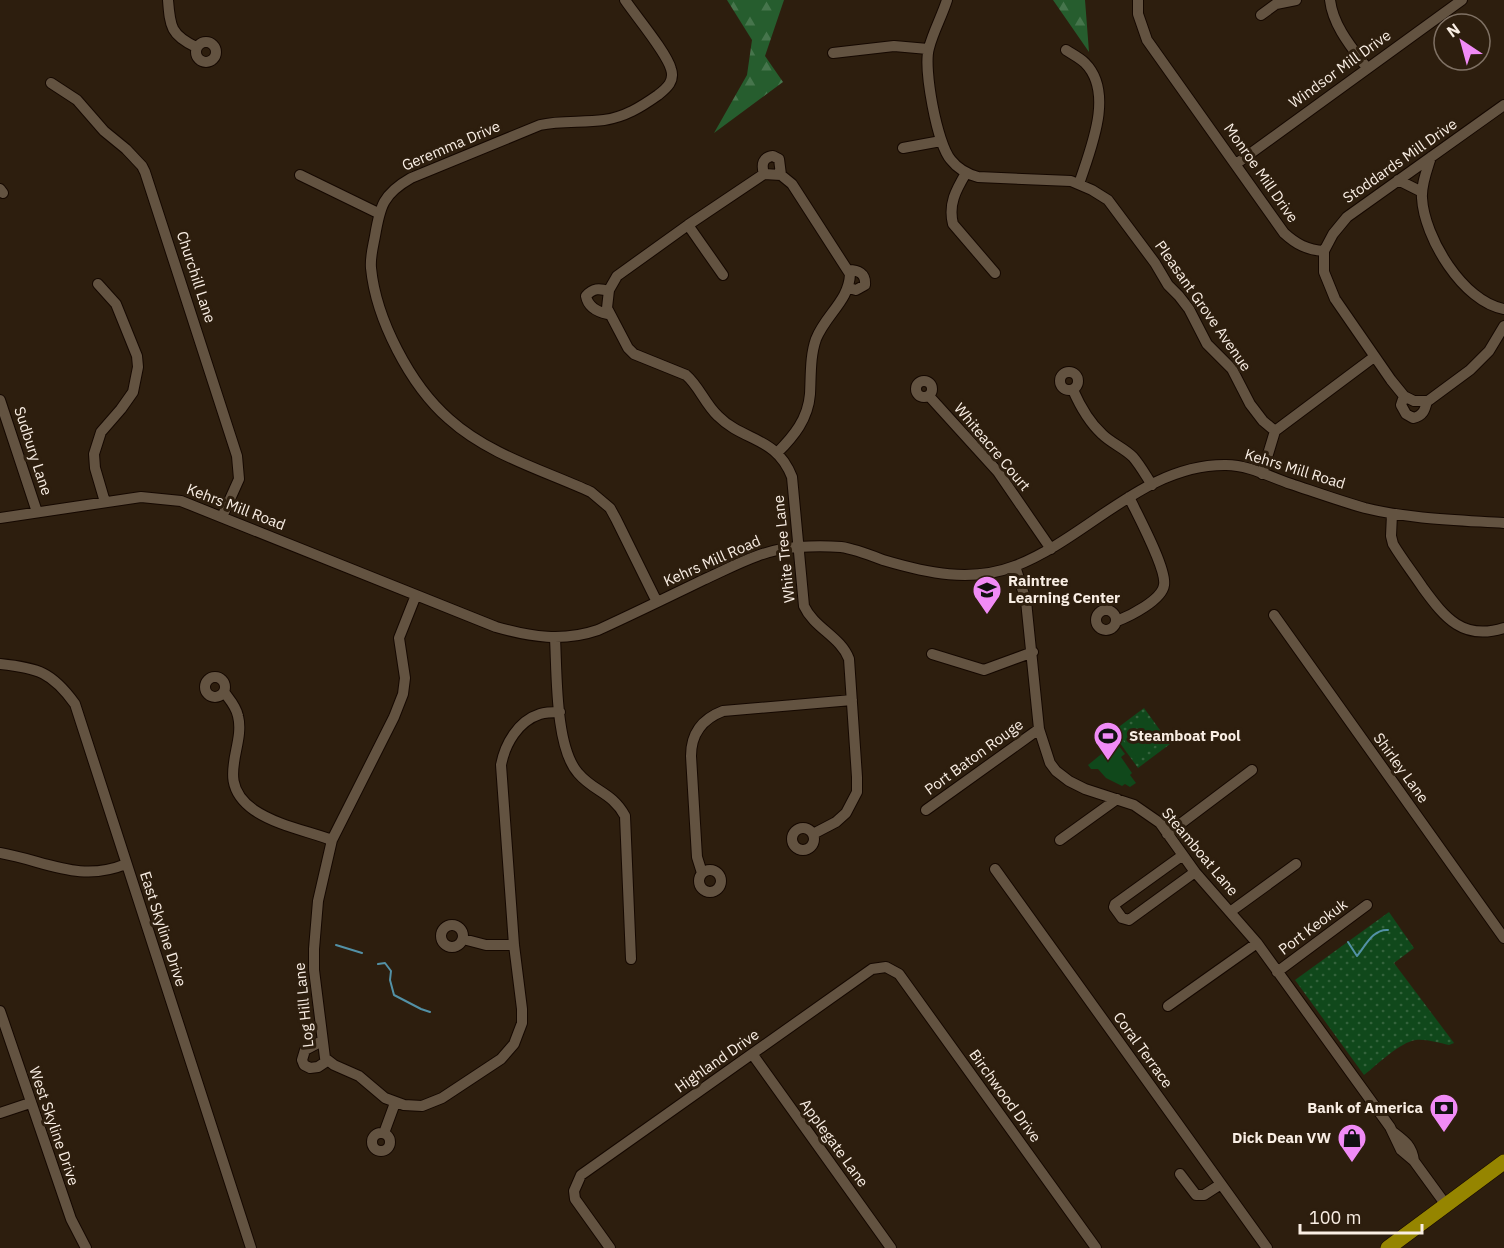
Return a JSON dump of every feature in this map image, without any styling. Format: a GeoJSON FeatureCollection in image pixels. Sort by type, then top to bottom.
{"type":"FeatureCollection","features":[{"type":"Feature","properties":{"kind":"highway"},"geometry":{"type":"LineString","coordinates":[[1388,1248],[1504,1162]]}},
{"type":"Feature","properties":{"kind":"street"},"geometry":{"type":"LineString","coordinates":[[168,0],[177,37],[196,47]]}},
{"type":"Feature","properties":{"kind":"street","name":"Geremma Drive"},"geometry":{"type":"LineString","coordinates":[[625,0],[668,61],[672,74],[668,87],[627,114],[603,120],[540,125],[411,178],[394,189],[378,213],[371,267],[384,317],[398,350],[413,377],[448,419],[497,451],[585,489],[600,499],[616,519],[657,602]]}},
{"type":"Feature","properties":{"kind":"street"},"geometry":{"type":"LineString","coordinates":[[947,0],[928,49],[927,75],[941,141],[950,159],[966,173],[952,200],[951,215],[953,224],[995,273]]}},
{"type":"Feature","properties":{"kind":"street","name":"Monroe Mill Drive"},"geometry":{"type":"LineString","coordinates":[[1138,0],[1138,14],[1148,40],[1284,233],[1309,250],[1324,251]]}},
{"type":"Feature","properties":{"kind":"street"},"geometry":{"type":"LineString","coordinates":[[1261,15],[1275,4],[1296,0]]}},
{"type":"Feature","properties":{"kind":"street"},"geometry":{"type":"LineString","coordinates":[[1330,0],[1334,15],[1345,37],[1367,68]]}},
{"type":"Feature","properties":{"kind":"street","name":"Windsor Mill Drive"},"geometry":{"type":"LineString","coordinates":[[1236,164],[1462,0]]}},
{"type":"Feature","properties":{"kind":"street"},"geometry":{"type":"LineString","coordinates":[[833,53],[894,46],[928,49]]}},
{"type":"Feature","properties":{"kind":"street"},"geometry":{"type":"LineString","coordinates":[[1066,50],[1085,63],[1097,86],[1098,122],[1079,184]]}},
{"type":"Feature","properties":{"kind":"street","name":"Churchill Lane"},"geometry":{"type":"LineString","coordinates":[[51,83],[77,100],[104,131],[126,149],[146,172],[237,456],[239,478],[222,517]]}},
{"type":"Feature","properties":{"kind":"street","name":"Stoddards Mill Drive"},"geometry":{"type":"LineString","coordinates":[[1324,251],[1347,217],[1504,105]]}},
{"type":"Feature","properties":{"kind":"street"},"geometry":{"type":"LineString","coordinates":[[903,148],[941,141]]}},
{"type":"Feature","properties":{"kind":"street"},"geometry":{"type":"LineString","coordinates":[[1409,398],[1401,405],[1406,414],[1413,418],[1420,416],[1425,410],[1427,401],[1479,362],[1489,351],[1502,328],[1500,308],[1477,297],[1449,267],[1433,238],[1422,201],[1422,192],[1431,157]]}},
{"type":"Feature","properties":{"kind":"street","name":"Pleasant Grove Avenue"},"geometry":{"type":"LineString","coordinates":[[966,173],[993,179],[1061,180],[1079,184],[1101,195],[1116,210],[1155,263],[1168,285],[1189,309],[1207,344],[1232,369],[1250,404],[1263,421],[1275,431]]}},
{"type":"Feature","properties":{"kind":"street","name":"White Tree Lane"},"geometry":{"type":"LineString","coordinates":[[813,834],[836,822],[846,813],[857,792],[850,668],[843,648],[812,620],[804,606],[792,477],[788,467],[777,453],[763,442],[737,430],[719,417],[686,375],[634,354],[608,314],[594,308],[587,302],[586,296],[590,291],[598,289],[609,291],[617,276],[688,225],[772,174],[792,184],[848,270]]}},
{"type":"Feature","properties":{"kind":"street"},"geometry":{"type":"LineString","coordinates":[[300,175],[378,213]]}},
{"type":"Feature","properties":{"kind":"street"},"geometry":{"type":"LineString","coordinates":[[1398,180],[1422,192]]}},
{"type":"Feature","properties":{"kind":"street"},"geometry":{"type":"LineString","coordinates":[[688,225],[723,275]]}},
{"type":"Feature","properties":{"kind":"street"},"geometry":{"type":"LineString","coordinates":[[1324,251],[1324,272],[1330,289],[1374,357],[1409,398],[1427,401]]}},
{"type":"Feature","properties":{"kind":"street"},"geometry":{"type":"LineString","coordinates":[[777,453],[803,422],[808,404],[811,362],[816,339],[849,288],[848,270],[860,271],[866,280],[865,285],[856,290],[849,288]]}},
{"type":"Feature","properties":{"kind":"street"},"geometry":{"type":"LineString","coordinates":[[98,284],[116,304],[137,356],[138,367],[133,392],[101,432],[94,454],[95,468],[105,502]]}},
{"type":"Feature","properties":{"kind":"street"},"geometry":{"type":"LineString","coordinates":[[608,314],[609,291]]}},
{"type":"Feature","properties":{"kind":"street"},"geometry":{"type":"LineString","coordinates":[[1262,474],[1275,431],[1374,357]]}},
{"type":"Feature","properties":{"kind":"street"},"geometry":{"type":"LineString","coordinates":[[1073,390],[1094,426],[1135,460],[1152,485]]}},
{"type":"Feature","properties":{"kind":"street","name":"Whiteacre Court"},"geometry":{"type":"LineString","coordinates":[[929,396],[998,472],[1051,549]]}},
{"type":"Feature","properties":{"kind":"street","name":"Sudbury Lane"},"geometry":{"type":"LineString","coordinates":[[0,400],[37,512]]}},
{"type":"Feature","properties":{"kind":"street","name":"Kehrs Mill Road"},"geometry":{"type":"LineString","coordinates":[[0,518],[141,497],[181,501],[496,627],[524,635],[555,638],[577,636],[598,630],[757,555],[797,547],[841,547],[914,569],[950,576],[984,574],[1015,566],[1051,549],[1129,497],[1152,485],[1173,475],[1216,465],[1245,468],[1363,507],[1392,514],[1504,523]]}},
{"type":"Feature","properties":{"kind":"street"},"geometry":{"type":"LineString","coordinates":[[1117,621],[1133,615],[1159,595],[1164,587],[1163,572],[1129,497]]}},
{"type":"Feature","properties":{"kind":"street"},"geometry":{"type":"LineString","coordinates":[[1392,514],[1393,544],[1444,616],[1459,626],[1474,631],[1485,632],[1504,628]]}},
{"type":"Feature","properties":{"kind":"street","name":"Steamboat Lane"},"geometry":{"type":"LineString","coordinates":[[1015,566],[1026,601],[1033,652],[1039,729],[1050,763],[1062,776],[1085,789],[1134,805],[1153,817],[1195,872],[1257,944],[1393,1132],[1408,1144],[1413,1151],[1414,1161],[1446,1205]]}},
{"type":"Feature","properties":{"kind":"street","name":"Log Hill Lane"},"geometry":{"type":"LineString","coordinates":[[416,595],[399,638],[405,678],[404,694],[332,840],[318,901],[314,949],[322,1041],[327,1061],[358,1076],[379,1094],[395,1103],[422,1106],[432,1104],[501,1059],[514,1044],[522,1023],[522,1009],[514,945],[501,765],[503,752],[515,732],[526,722],[540,714],[560,712]]}},
{"type":"Feature","properties":{"kind":"street","name":"Shirley Lane"},"geometry":{"type":"LineString","coordinates":[[1274,615],[1504,938]]}},
{"type":"Feature","properties":{"kind":"street"},"geometry":{"type":"LineString","coordinates":[[555,638],[560,712],[571,765],[580,776],[612,798],[625,816],[631,959]]}},
{"type":"Feature","properties":{"kind":"street"},"geometry":{"type":"LineString","coordinates":[[932,654],[984,670],[1033,652]]}},
{"type":"Feature","properties":{"kind":"street","name":"East Skyline Drive"},"geometry":{"type":"LineString","coordinates":[[0,664],[38,670],[60,684],[75,704],[251,1248]]}},
{"type":"Feature","properties":{"kind":"street"},"geometry":{"type":"LineString","coordinates":[[224,692],[234,705],[238,716],[239,727],[232,763],[233,774],[246,802],[266,816],[332,840]]}},
{"type":"Feature","properties":{"kind":"street"},"geometry":{"type":"LineString","coordinates":[[702,873],[697,857],[691,756],[692,741],[700,726],[707,719],[723,711],[852,700]]}},
{"type":"Feature","properties":{"kind":"street","name":"Port Baton Rouge"},"geometry":{"type":"LineString","coordinates":[[926,810],[1039,729]]}},
{"type":"Feature","properties":{"kind":"street"},"geometry":{"type":"LineString","coordinates":[[1167,834],[1252,770]]}},
{"type":"Feature","properties":{"kind":"street"},"geometry":{"type":"LineString","coordinates":[[1060,840],[1117,799]]}},
{"type":"Feature","properties":{"kind":"street"},"geometry":{"type":"LineString","coordinates":[[0,853],[86,873],[111,870],[126,864]]}},
{"type":"Feature","properties":{"kind":"street"},"geometry":{"type":"LineString","coordinates":[[1183,855],[1114,907],[1122,918],[1129,920],[1195,872]]}},
{"type":"Feature","properties":{"kind":"street"},"geometry":{"type":"LineString","coordinates":[[1230,912],[1296,864]]}},
{"type":"Feature","properties":{"kind":"street","name":"Coral Terrace"},"geometry":{"type":"LineString","coordinates":[[995,869],[1268,1248]]}},
{"type":"Feature","properties":{"kind":"street","name":"Port Keokuk"},"geometry":{"type":"LineString","coordinates":[[1277,972],[1367,905]]}},
{"type":"Feature","properties":{"kind":"street"},"geometry":{"type":"LineString","coordinates":[[463,939],[486,945],[514,945]]}},
{"type":"Feature","properties":{"kind":"street"},"geometry":{"type":"LineString","coordinates":[[1168,1006],[1257,944]]}},
{"type":"Feature","properties":{"kind":"street","name":"Highland Drive"},"geometry":{"type":"LineString","coordinates":[[610,1248],[575,1199],[573,1191],[581,1175],[872,969],[886,967]]}},
{"type":"Feature","properties":{"kind":"street","name":"Birchwood Drive"},"geometry":{"type":"LineString","coordinates":[[886,967],[899,974],[1096,1248]]}},
{"type":"Feature","properties":{"kind":"street","name":"West Skyline Drive"},"geometry":{"type":"LineString","coordinates":[[0,1011],[71,1218],[86,1248]]}},
{"type":"Feature","properties":{"kind":"street"},"geometry":{"type":"LineString","coordinates":[[322,1041],[305,1050],[302,1060],[304,1065],[310,1068],[318,1067],[327,1061]]}},
{"type":"Feature","properties":{"kind":"street","name":"Applegate Lane"},"geometry":{"type":"LineString","coordinates":[[753,1055],[891,1248]]}},
{"type":"Feature","properties":{"kind":"street"},"geometry":{"type":"LineString","coordinates":[[0,1113],[30,1103]]}},
{"type":"Feature","properties":{"kind":"street"},"geometry":{"type":"LineString","coordinates":[[384,1133],[395,1103]]}},
{"type":"Feature","properties":{"kind":"street"},"geometry":{"type":"LineString","coordinates":[[1180,1174],[1196,1195],[1204,1195],[1221,1184]]}},
{"type":"Feature","properties":{"kind":"green space"},"geometry":{"type":"Polygon","coordinates":[[[727,0],[784,0],[765,56],[783,82],[714,133],[747,75],[752,40],[727,0]]]}},
{"type":"Feature","properties":{"kind":"green space"},"geometry":{"type":"Polygon","coordinates":[[[1053,0],[1085,0],[1089,52],[1053,0]]]}},
{"type":"Feature","properties":{"kind":"green space"},"geometry":{"type":"Polygon","coordinates":[[[1144,708],[1170,744],[1138,768],[1112,732],[1144,708]]]}},
{"type":"Feature","properties":{"kind":"green space"},"geometry":{"type":"Polygon","coordinates":[[[1145,717],[1162,740],[1152,748],[1135,725],[1145,717]]]}},
{"type":"Feature","properties":{"kind":"green space"},"geometry":{"type":"Polygon","coordinates":[[[1131,728],[1148,751],[1138,759],[1121,736],[1131,728]]]}},
{"type":"Feature","properties":{"kind":"green space","name":"Steamboat Pool"},"geometry":{"type":"Polygon","coordinates":[[[1116,742],[1125,754],[1121,757],[1136,783],[1130,787],[1125,784],[1122,786],[1106,778],[1098,769],[1091,769],[1088,765],[1116,742]]]}},
{"type":"Feature","properties":{"kind":"green space"},"geometry":{"type":"Polygon","coordinates":[[[1389,912],[1414,948],[1394,963],[1454,1043],[1449,1045],[1424,1040],[1410,1042],[1396,1049],[1364,1075],[1295,980],[1389,912]]]}},
{"type":"Feature","properties":{"kind":"waterway"},"geometry":{"type":"LineString","coordinates":[[1348,942],[1357,956],[1374,935],[1388,930]]}},
{"type":"Feature","properties":{"kind":"waterway"},"geometry":{"type":"LineString","coordinates":[[336,945],[362,953]]}},
{"type":"Feature","properties":{"kind":"waterway"},"geometry":{"type":"LineString","coordinates":[[378,964],[385,963],[391,971],[390,980],[394,995],[430,1012]]}},
{"type":"Feature","properties":{"kind":"place","name":"Raintree Learning Center"},"geometry":{"type":"Point","coordinates":[987,616]}},
{"type":"Feature","properties":{"kind":"place","name":"Steamboat Pool"},"geometry":{"type":"Point","coordinates":[1108,762]}},
{"type":"Feature","properties":{"kind":"place","name":"Bank of America"},"geometry":{"type":"Point","coordinates":[1444,1134]}},
{"type":"Feature","properties":{"kind":"place","name":"Dick Dean VW"},"geometry":{"type":"Point","coordinates":[1352,1164]}}]}
